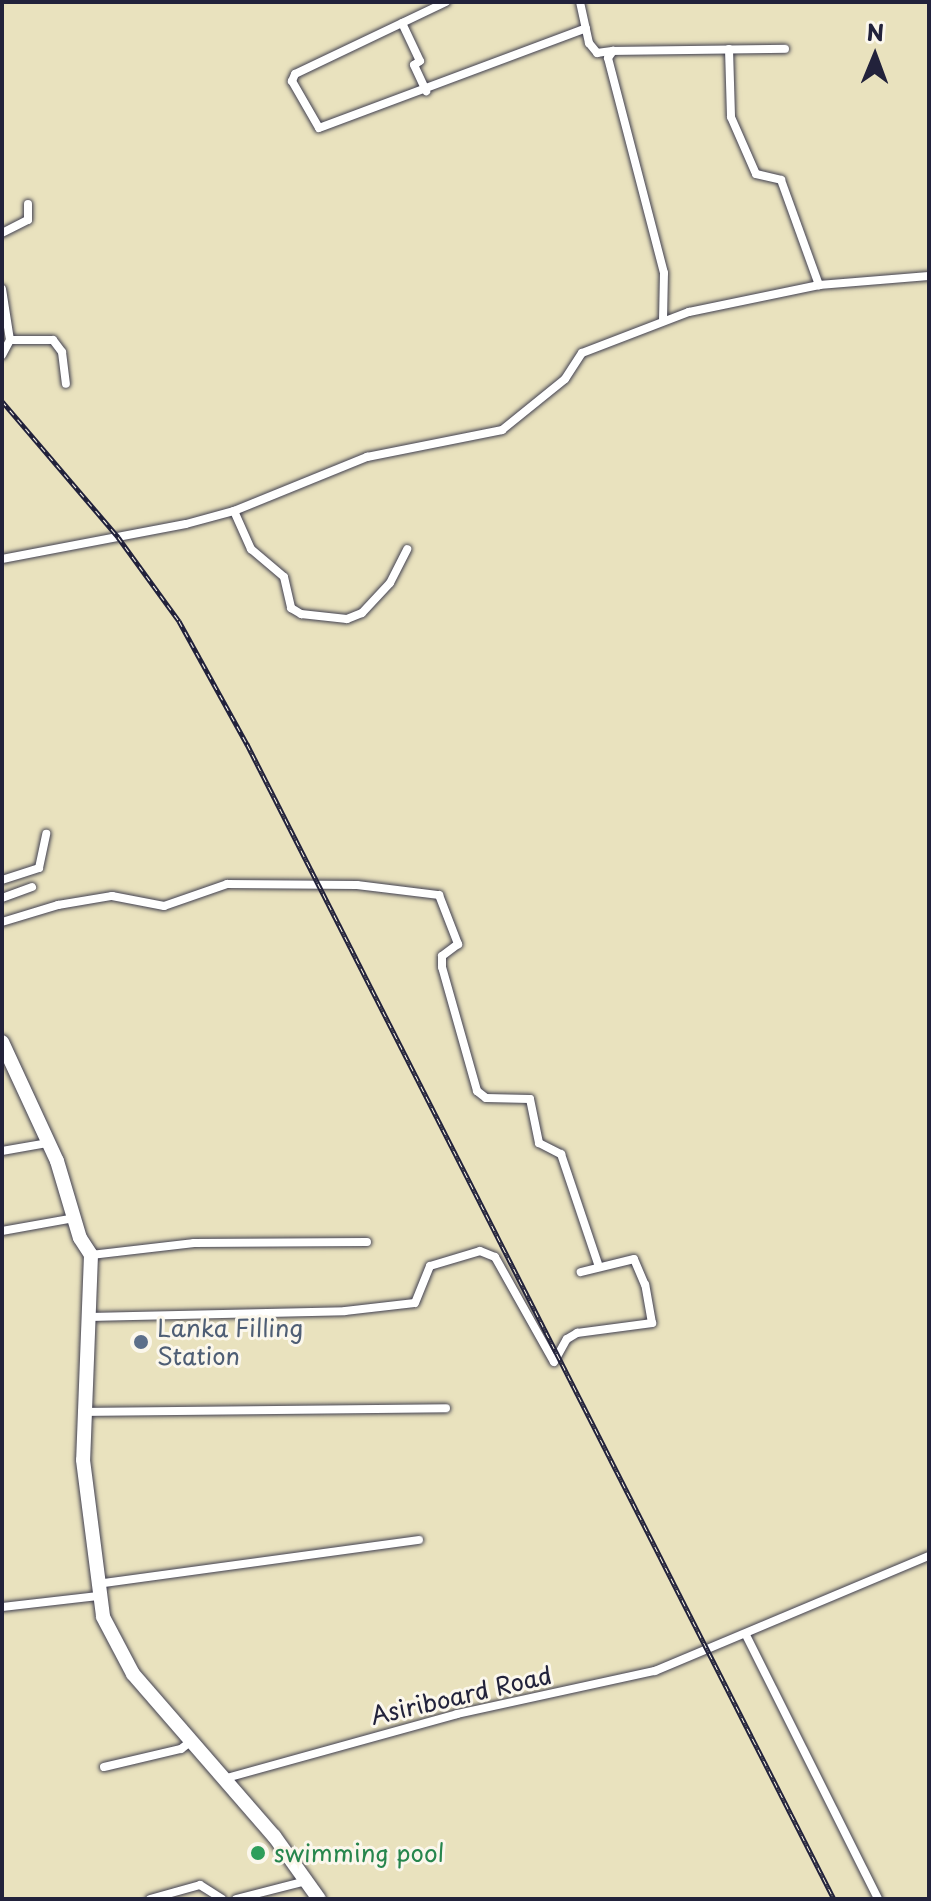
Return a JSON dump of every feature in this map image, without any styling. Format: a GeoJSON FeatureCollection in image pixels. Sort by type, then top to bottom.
{"type":"FeatureCollection","features":[{"type":"Feature","properties":{"kind":"highway"},"geometry":{"type":"LineString","coordinates":[[2,1042],[48,1143],[91,1255],[82,1412],[97,1590],[117,1651],[319,1899]]}},
{"type":"Feature","properties":{"kind":"street"},"geometry":{"type":"LineString","coordinates":[[446,2],[295,74],[292,81],[319,128],[426,91],[586,28]]}},
{"type":"Feature","properties":{"kind":"street"},"geometry":{"type":"LineString","coordinates":[[580,2],[586,28],[597,53],[785,49]]}},
{"type":"Feature","properties":{"kind":"street"},"geometry":{"type":"LineString","coordinates":[[402,23],[420,61],[414,65],[426,91]]}},
{"type":"Feature","properties":{"kind":"street"},"geometry":{"type":"LineString","coordinates":[[729,49],[731,117],[756,174],[781,180],[819,285]]}},
{"type":"Feature","properties":{"kind":"street"},"geometry":{"type":"LineString","coordinates":[[613,51],[608,63],[664,273],[663,320]]}},
{"type":"Feature","properties":{"kind":"street"},"geometry":{"type":"LineString","coordinates":[[2,233],[28,220],[28,204]]}},
{"type":"Feature","properties":{"kind":"street"},"geometry":{"type":"LineString","coordinates":[[2,559],[234,511],[367,457],[502,430],[565,379],[582,353],[663,320],[819,285],[929,276]]}},
{"type":"Feature","properties":{"kind":"street"},"geometry":{"type":"LineString","coordinates":[[2,289],[10,340],[2,355]]}},
{"type":"Feature","properties":{"kind":"street"},"geometry":{"type":"LineString","coordinates":[[10,340],[53,340],[62,352],[66,384]]}},
{"type":"Feature","properties":{"kind":"street"},"geometry":{"type":"LineString","coordinates":[[234,511],[251,549],[284,577],[291,608],[301,614],[347,619],[362,613],[390,583],[407,549]]}},
{"type":"Feature","properties":{"kind":"street"},"geometry":{"type":"LineString","coordinates":[[2,880],[39,868],[46,834]]}},
{"type":"Feature","properties":{"kind":"street"},"geometry":{"type":"LineString","coordinates":[[2,922],[58,905],[112,896],[164,906],[227,884],[357,885],[439,895],[458,944],[442,956],[442,967],[477,1091],[486,1098],[530,1099],[539,1143],[561,1154],[599,1267]]}},
{"type":"Feature","properties":{"kind":"street"},"geometry":{"type":"LineString","coordinates":[[2,898],[32,887]]}},
{"type":"Feature","properties":{"kind":"street"},"geometry":{"type":"LineString","coordinates":[[2,1151],[48,1143]]}},
{"type":"Feature","properties":{"kind":"street"},"geometry":{"type":"LineString","coordinates":[[2,1231],[75,1217]]}},
{"type":"Feature","properties":{"kind":"street"},"geometry":{"type":"LineString","coordinates":[[91,1255],[194,1243],[367,1242]]}},
{"type":"Feature","properties":{"kind":"street"},"geometry":{"type":"LineString","coordinates":[[89,1317],[345,1311],[411,1304],[419,1299],[430,1266],[480,1251],[495,1257],[554,1362],[567,1339],[577,1333],[624,1331],[652,1322],[636,1262],[626,1257],[581,1272]]}},
{"type":"Feature","properties":{"kind":"street"},"geometry":{"type":"LineString","coordinates":[[82,1412],[446,1408]]}},
{"type":"Feature","properties":{"kind":"street"},"geometry":{"type":"LineString","coordinates":[[2,1607],[419,1540]]}},
{"type":"Feature","properties":{"kind":"street","name":"Asiriboard Road"},"geometry":{"type":"LineString","coordinates":[[222,1779],[442,1718],[628,1678],[709,1651],[929,1556]]}},
{"type":"Feature","properties":{"kind":"street"},"geometry":{"type":"LineString","coordinates":[[746,1635],[878,1899]]}},
{"type":"Feature","properties":{"kind":"street"},"geometry":{"type":"LineString","coordinates":[[104,1767],[181,1749],[190,1742]]}},
{"type":"Feature","properties":{"kind":"street"},"geometry":{"type":"LineString","coordinates":[[236,1899],[306,1881]]}},
{"type":"Feature","properties":{"kind":"street"},"geometry":{"type":"LineString","coordinates":[[150,1899],[200,1885],[222,1899]]}},
{"type":"Feature","properties":{"kind":"railway"},"geometry":{"type":"LineString","coordinates":[[2,401],[118,537],[179,621],[247,744],[834,1899]]}},
{"type":"Feature","properties":{"kind":"place","name":"Lanka Filling Station"},"geometry":{"type":"Point","coordinates":[141,1342]}},
{"type":"Feature","properties":{"kind":"place","name":"swimming pool"},"geometry":{"type":"Point","coordinates":[258,1853]}}]}
